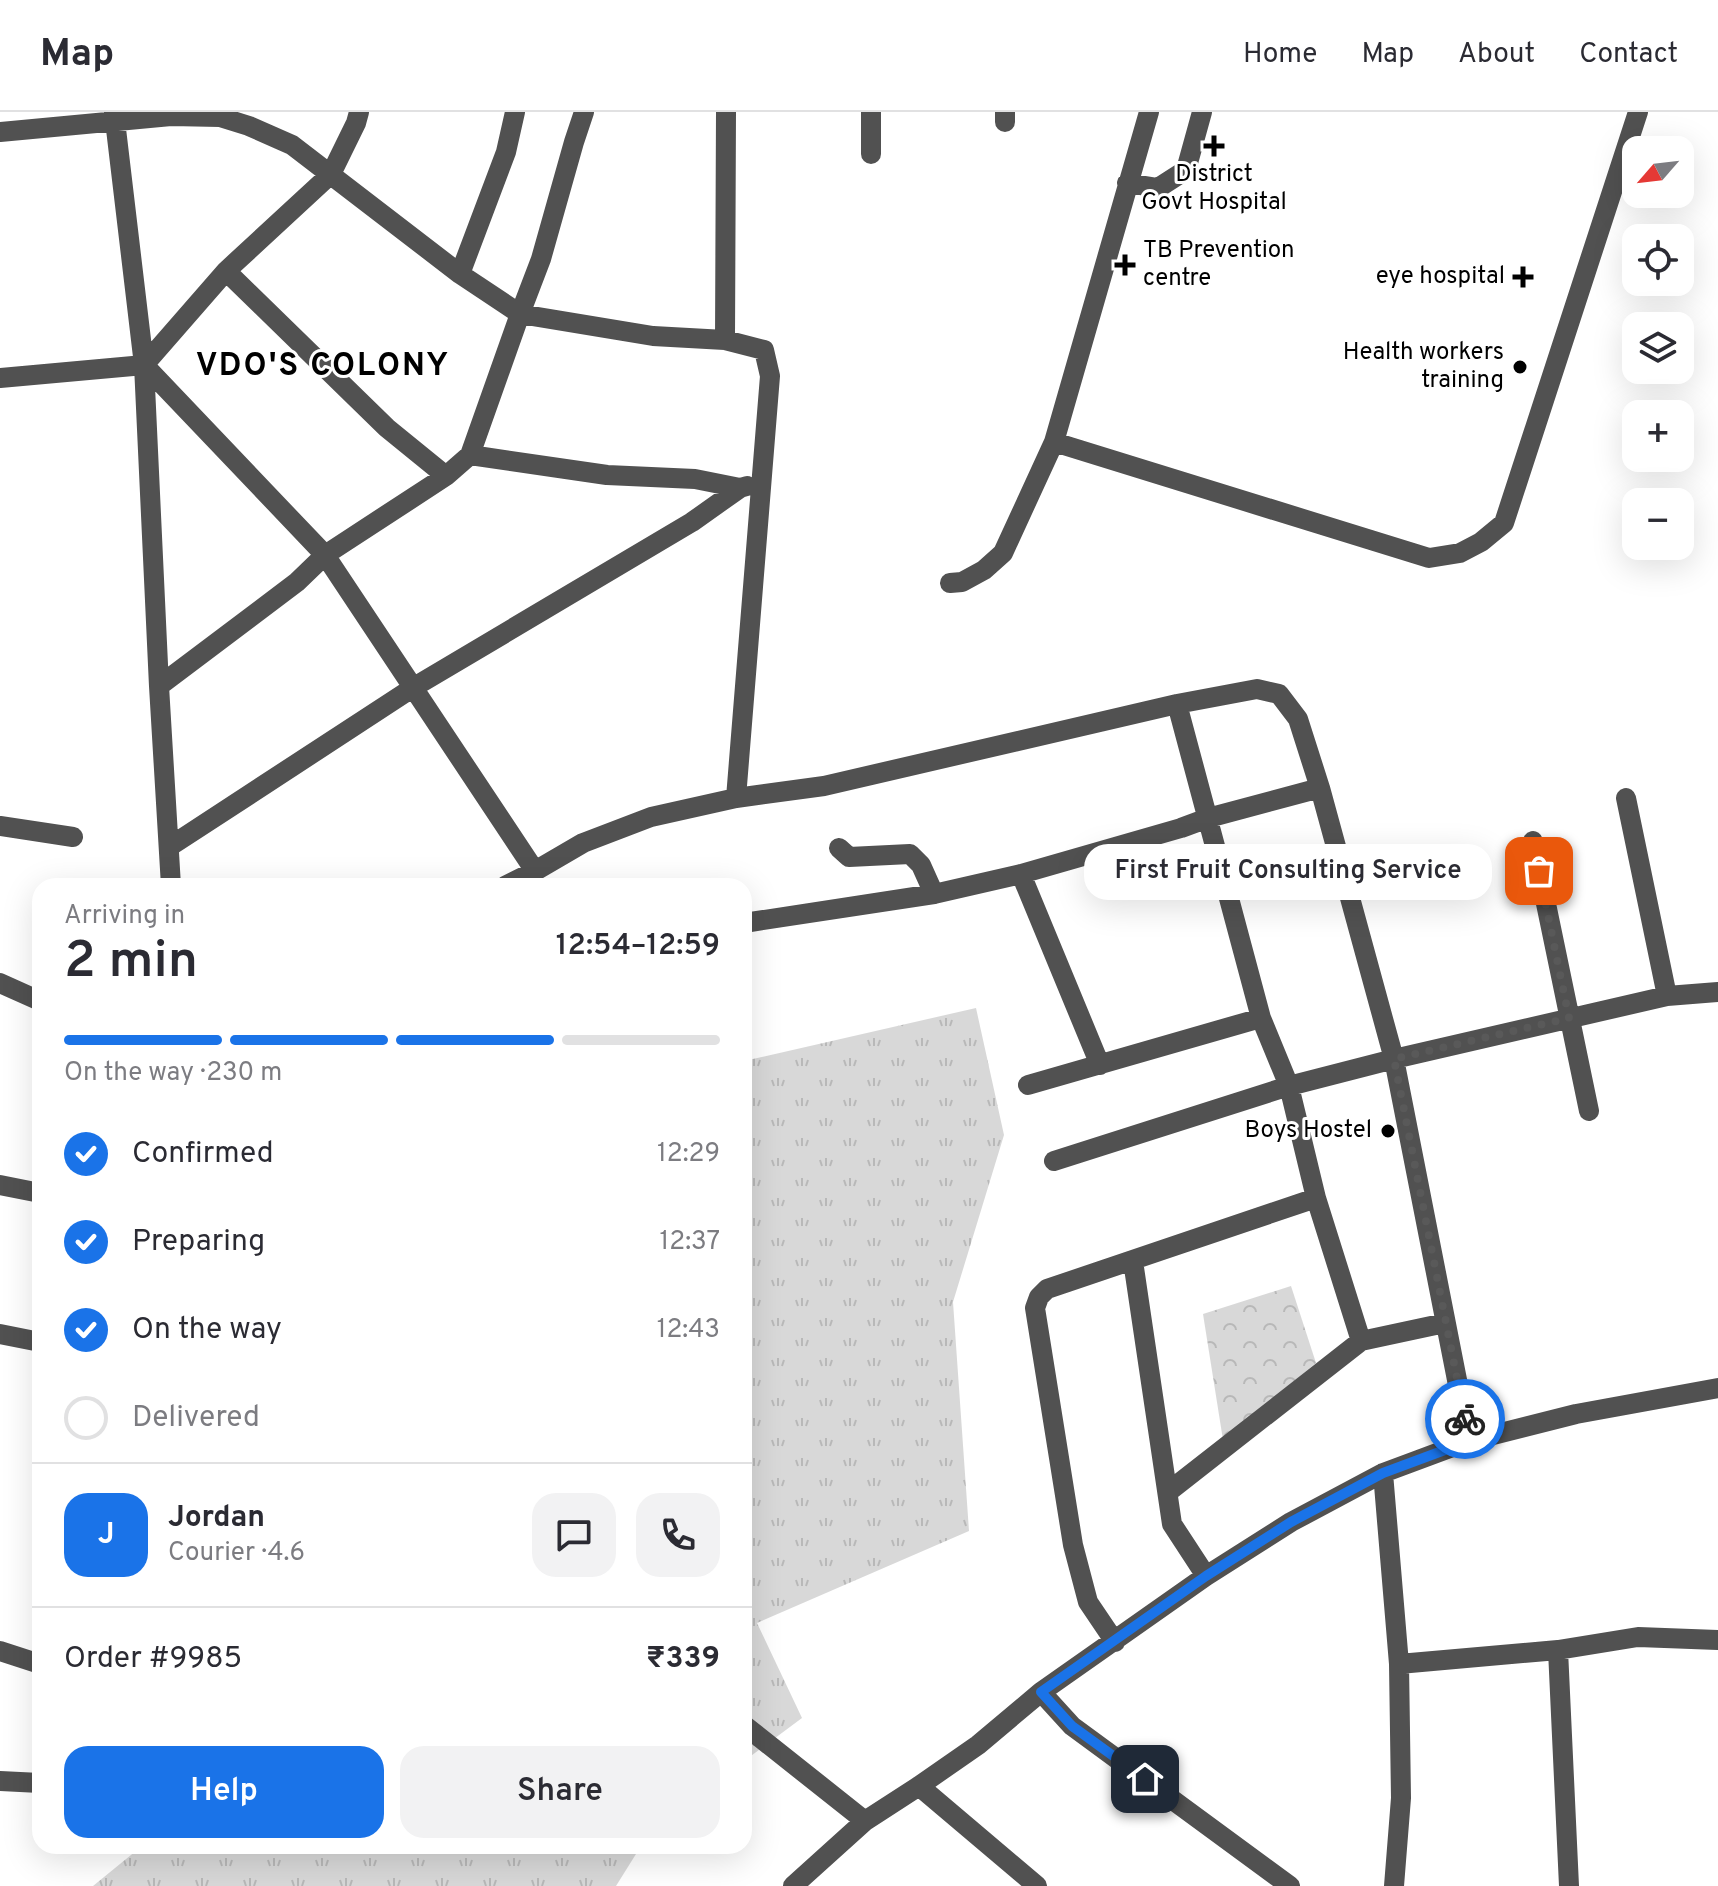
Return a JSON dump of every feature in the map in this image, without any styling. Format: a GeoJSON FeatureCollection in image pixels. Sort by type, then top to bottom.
{"type":"FeatureCollection","features":[{"type":"Feature","properties":{"kind":"street"},"geometry":{"type":"LineString","coordinates":[[0,378],[144,365],[226,271],[331,174],[359,112]]}},
{"type":"Feature","properties":{"kind":"street"},"geometry":{"type":"LineString","coordinates":[[460,274],[506,152],[515,112]]}},
{"type":"Feature","properties":{"kind":"street"},"geometry":{"type":"LineString","coordinates":[[159,686],[297,582],[325,555],[446,476],[470,455],[541,259],[584,112]]}},
{"type":"Feature","properties":{"kind":"street"},"geometry":{"type":"LineString","coordinates":[[725,340],[726,112]]}},
{"type":"Feature","properties":{"kind":"street"},"geometry":{"type":"LineString","coordinates":[[871,112],[871,154]]}},
{"type":"Feature","properties":{"kind":"street"},"geometry":{"type":"LineString","coordinates":[[950,583],[962,582],[984,570],[1003,553],[1054,442],[1149,112]]}},
{"type":"Feature","properties":{"kind":"street"},"geometry":{"type":"LineString","coordinates":[[1127,183],[1158,188],[1186,170],[1202,112]]}},
{"type":"Feature","properties":{"kind":"street"},"geometry":{"type":"LineString","coordinates":[[1054,442],[1429,558],[1460,553],[1481,542],[1504,523],[1638,112]]}},
{"type":"Feature","properties":{"kind":"street"},"geometry":{"type":"LineString","coordinates":[[114,117],[144,365],[171,878]]}},
{"type":"Feature","properties":{"kind":"street"},"geometry":{"type":"LineString","coordinates":[[0,132],[114,117],[220,117],[292,145],[460,274],[520,314],[653,336],[725,340],[764,350],[770,376],[736,798]]}},
{"type":"Feature","properties":{"kind":"street"},"geometry":{"type":"LineString","coordinates":[[226,271],[387,428],[446,476]]}},
{"type":"Feature","properties":{"kind":"street"},"geometry":{"type":"LineString","coordinates":[[144,365],[325,555],[535,871]]}},
{"type":"Feature","properties":{"kind":"street"},"geometry":{"type":"LineString","coordinates":[[470,455],[607,475],[695,479],[740,488]]}},
{"type":"Feature","properties":{"kind":"street"},"geometry":{"type":"LineString","coordinates":[[169,847],[414,687],[692,522],[740,488],[760,483]]}},
{"type":"Feature","properties":{"kind":"street"},"geometry":{"type":"LineString","coordinates":[[521,878],[583,843],[651,817],[736,798],[824,786],[1177,704],[1257,689],[1279,694],[1298,719],[1320,788],[1394,1059],[1469,1441]]}},
{"type":"Feature","properties":{"kind":"street"},"geometry":{"type":"LineString","coordinates":[[1177,704],[1261,1018],[1289,1086],[1316,1198],[1361,1341]]}},
{"type":"Feature","properties":{"kind":"street"},"geometry":{"type":"LineString","coordinates":[[752,922],[934,894],[1021,874],[1320,788]]}},
{"type":"Feature","properties":{"kind":"street"},"geometry":{"type":"LineString","coordinates":[[1626,798],[1667,996]]}},
{"type":"Feature","properties":{"kind":"street"},"geometry":{"type":"LineString","coordinates":[[0,826],[73,837]]}},
{"type":"Feature","properties":{"kind":"street"},"geometry":{"type":"LineString","coordinates":[[1533,841],[1589,1111]]}},
{"type":"Feature","properties":{"kind":"street"},"geometry":{"type":"LineString","coordinates":[[839,848],[849,857],[910,854],[921,865],[934,894]]}},
{"type":"Feature","properties":{"kind":"street"},"geometry":{"type":"LineString","coordinates":[[1021,874],[1100,1065]]}},
{"type":"Feature","properties":{"kind":"street"},"geometry":{"type":"LineString","coordinates":[[0,983],[32,997]]}},
{"type":"Feature","properties":{"kind":"street"},"geometry":{"type":"LineString","coordinates":[[1054,1161],[1289,1086],[1394,1059],[1667,996],[1718,992]]}},
{"type":"Feature","properties":{"kind":"street"},"geometry":{"type":"LineString","coordinates":[[1028,1085],[1261,1018]]}},
{"type":"Feature","properties":{"kind":"street"},"geometry":{"type":"LineString","coordinates":[[0,1185],[32,1191]]}},
{"type":"Feature","properties":{"kind":"street"},"geometry":{"type":"LineString","coordinates":[[1115,1642],[1088,1602],[1073,1545],[1035,1308],[1039,1297],[1047,1289],[1316,1198]]}},
{"type":"Feature","properties":{"kind":"street"},"geometry":{"type":"LineString","coordinates":[[1133,1261],[1172,1524],[1206,1576]]}},
{"type":"Feature","properties":{"kind":"street"},"geometry":{"type":"LineString","coordinates":[[1168,1492],[1361,1341],[1445,1323]]}},
{"type":"Feature","properties":{"kind":"street"},"geometry":{"type":"LineString","coordinates":[[0,1334],[32,1340]]}},
{"type":"Feature","properties":{"kind":"street"},"geometry":{"type":"LineString","coordinates":[[793,1886],[865,1821],[978,1745],[1041,1692],[1206,1576],[1291,1522],[1383,1473],[1469,1441],[1576,1414],[1718,1388]]}},
{"type":"Feature","properties":{"kind":"street"},"geometry":{"type":"LineString","coordinates":[[1383,1473],[1399,1664],[1401,1798],[1394,1886]]}},
{"type":"Feature","properties":{"kind":"street"},"geometry":{"type":"LineString","coordinates":[[1399,1664],[1558,1650],[1638,1637],[1718,1640]]}},
{"type":"Feature","properties":{"kind":"street"},"geometry":{"type":"LineString","coordinates":[[1558,1650],[1569,1886]]}},
{"type":"Feature","properties":{"kind":"street"},"geometry":{"type":"LineString","coordinates":[[0,1651],[32,1661]]}},
{"type":"Feature","properties":{"kind":"street"},"geometry":{"type":"LineString","coordinates":[[1041,1692],[1072,1726],[1290,1886]]}},
{"type":"Feature","properties":{"kind":"street"},"geometry":{"type":"LineString","coordinates":[[752,1731],[865,1821]]}},
{"type":"Feature","properties":{"kind":"street"},"geometry":{"type":"LineString","coordinates":[[0,1781],[32,1783]]}},
{"type":"Feature","properties":{"kind":"street"},"geometry":{"type":"LineString","coordinates":[[919,1786],[1037,1886]]}},
{"type":"Feature","properties":{"kind":"green space"},"geometry":{"type":"Polygon","coordinates":[[[976,1008],[1004,1135],[953,1302],[969,1531],[757,1623],[802,1718],[752,1755],[752,1059],[976,1008]]]}},
{"type":"Feature","properties":{"kind":"green space"},"geometry":{"type":"Polygon","coordinates":[[[1291,1286],[1316,1363],[1223,1440],[1203,1314],[1291,1286]]]}},
{"type":"Feature","properties":{"kind":"green space"},"geometry":{"type":"Polygon","coordinates":[[[132,1854],[636,1854],[616,1886],[93,1886],[132,1854]]]}},
{"type":"Feature","properties":{"kind":"way so far"},"geometry":{"type":"LineString","coordinates":[[1465,1419],[1394,1059],[1569,1018],[1539,871]]}},
{"type":"Feature","properties":{"kind":"place","name":"District Govt Hospital"},"geometry":{"type":"Point","coordinates":[1214,146]}},
{"type":"Feature","properties":{"kind":"place","name":"TB Prevention centre"},"geometry":{"type":"Point","coordinates":[1125,265]}},
{"type":"Feature","properties":{"kind":"place","name":"eye hospital"},"geometry":{"type":"Point","coordinates":[1523,277]}},
{"type":"Feature","properties":{"kind":"place","name":"Health workers training"},"geometry":{"type":"Point","coordinates":[1520,367]}},
{"type":"Feature","properties":{"kind":"place","name":"First Fruit Consulting Service"},"geometry":{"type":"Point","coordinates":[1539,871]}},
{"type":"Feature","properties":{"kind":"place","name":"Boys Hostel"},"geometry":{"type":"Point","coordinates":[1388,1131]}},
{"type":"Feature","properties":{"kind":"district","name":"VDO'S COLONY"},"geometry":{"type":"Point","coordinates":[323,367]}},
{"type":"Feature","properties":{"kind":"route"},"geometry":{"type":"LineString","coordinates":[[1145,1779],[1072,1726],[1041,1692],[1206,1576],[1291,1522],[1383,1473],[1469,1441],[1465,1419]]}}]}
